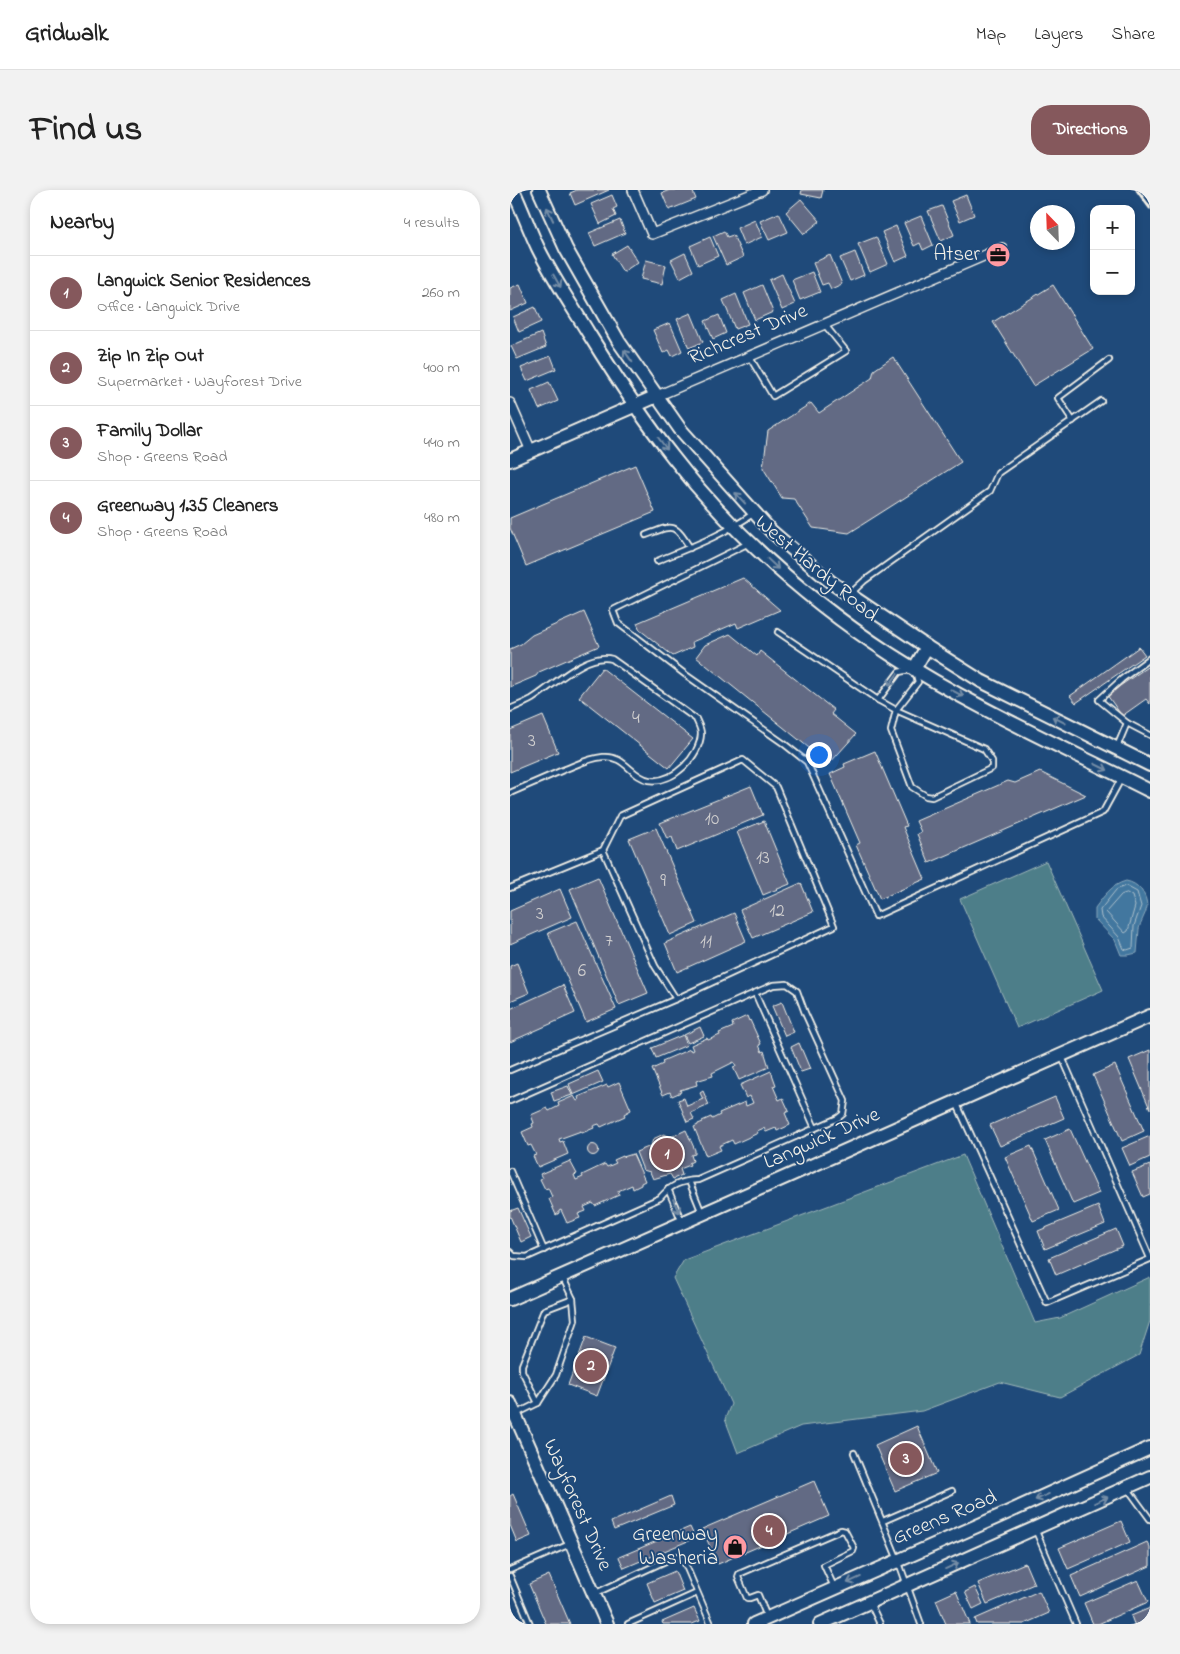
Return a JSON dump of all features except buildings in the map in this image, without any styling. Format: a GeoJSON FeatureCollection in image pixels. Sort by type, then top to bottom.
{"type":"FeatureCollection","features":[{"type":"Feature","properties":{"kind":"street","name":"West Hardy Road"},"geometry":{"type":"LineString","coordinates":[[513,190],[543,256],[634,405],[674,459],[750,542],[783,573],[827,608],[858,632],[914,669],[992,712],[1150,791]]}},
{"type":"Feature","properties":{"kind":"street","name":"West Hardy Road"},"geometry":{"type":"LineString","coordinates":[[539,190],[566,249],[619,342],[656,396],[696,449],[771,532],[832,583],[927,648],[982,680],[1150,765]]}},
{"type":"Feature","properties":{"kind":"street"},"geometry":{"type":"LineString","coordinates":[[633,190],[652,234],[762,190]]}},
{"type":"Feature","properties":{"kind":"street","name":"Richcrest Drive"},"geometry":{"type":"LineString","coordinates":[[510,460],[1002,248]]}},
{"type":"Feature","properties":{"kind":"street"},"geometry":{"type":"LineString","coordinates":[[510,403],[531,451]]}},
{"type":"Feature","properties":{"kind":"street"},"geometry":{"type":"LineString","coordinates":[[750,542],[771,532]]}},
{"type":"Feature","properties":{"kind":"street"},"geometry":{"type":"LineString","coordinates":[[914,669],[927,648]]}},
{"type":"Feature","properties":{"kind":"street","name":"Langwick Drive"},"geometry":{"type":"LineString","coordinates":[[510,1299],[1149,1019]]}},
{"type":"Feature","properties":{"kind":"street","name":"Wayforest Drive"},"geometry":{"type":"LineString","coordinates":[[513,1409],[607,1624]]}},
{"type":"Feature","properties":{"kind":"street","name":"Greens Road"},"geometry":{"type":"LineString","coordinates":[[754,1624],[1150,1448]]}},
{"type":"Feature","properties":{"kind":"street"},"geometry":{"type":"LineString","coordinates":[[820,1624],[1150,1477]]}},
{"type":"Feature","properties":{"kind":"lane"},"geometry":{"type":"LineString","coordinates":[[749,356],[773,396],[846,352],[824,324]]}},
{"type":"Feature","properties":{"kind":"lane"},"geometry":{"type":"LineString","coordinates":[[1073,421],[1058,398],[1109,360]]}},
{"type":"Feature","properties":{"kind":"lane"},"geometry":{"type":"LineString","coordinates":[[849,595],[864,581],[990,491],[998,473],[1101,401]]}},
{"type":"Feature","properties":{"kind":"lane"},"geometry":{"type":"LineString","coordinates":[[657,561],[735,527],[754,513]]}},
{"type":"Feature","properties":{"kind":"lane"},"geometry":{"type":"LineString","coordinates":[[646,536],[665,528],[676,528],[690,548]]}},
{"type":"Feature","properties":{"kind":"lane"},"geometry":{"type":"LineString","coordinates":[[750,542],[613,610],[618,623],[686,675],[807,762],[876,916],[1103,812],[1122,777]]}},
{"type":"Feature","properties":{"kind":"lane"},"geometry":{"type":"LineString","coordinates":[[778,632],[878,700],[896,710],[984,749],[992,761],[992,768],[932,797],[919,792],[912,787],[891,731],[896,710],[918,682],[914,669],[899,672],[878,700]]}},
{"type":"Feature","properties":{"kind":"lane"},"geometry":{"type":"LineString","coordinates":[[510,709],[530,701],[565,674],[596,659],[606,657],[612,659],[696,719],[701,734],[698,745],[684,768],[675,774],[656,781],[641,777],[618,759],[604,756],[590,759],[510,793]]}},
{"type":"Feature","properties":{"kind":"lane"},"geometry":{"type":"LineString","coordinates":[[1150,658],[1098,700],[1127,723],[1150,735]]}},
{"type":"Feature","properties":{"kind":"lane"},"geometry":{"type":"LineString","coordinates":[[1117,748],[1127,723]]}},
{"type":"Feature","properties":{"kind":"lane"},"geometry":{"type":"LineString","coordinates":[[510,888],[603,850],[620,816],[744,760],[776,786],[834,926],[676,999],[510,1070]]}},
{"type":"Feature","properties":{"kind":"lane"},"geometry":{"type":"LineString","coordinates":[[603,850],[656,966],[676,999]]}},
{"type":"Feature","properties":{"kind":"lane"},"geometry":{"type":"LineString","coordinates":[[510,1101],[781,983],[797,991],[805,1014],[845,1102],[843,1114],[838,1118],[698,1180],[678,1182],[660,1198],[544,1250],[522,1258],[510,1252]]}},
{"type":"Feature","properties":{"kind":"lane"},"geometry":{"type":"LineString","coordinates":[[755,993],[815,1128]]}},
{"type":"Feature","properties":{"kind":"lane"},"geometry":{"type":"LineString","coordinates":[[956,1102],[1047,1303],[1150,1258],[1061,1056]]}},
{"type":"Feature","properties":{"kind":"lane"},"geometry":{"type":"LineString","coordinates":[[510,1171],[544,1250]]}},
{"type":"Feature","properties":{"kind":"lane"},"geometry":{"type":"LineString","coordinates":[[689,1181],[702,1214]]}},
{"type":"Feature","properties":{"kind":"lane"},"geometry":{"type":"LineString","coordinates":[[668,1189],[683,1223]]}},
{"type":"Feature","properties":{"kind":"lane"},"geometry":{"type":"LineString","coordinates":[[513,1409],[538,1403],[556,1375],[575,1320],[573,1299],[562,1276]]}},
{"type":"Feature","properties":{"kind":"lane"},"geometry":{"type":"LineString","coordinates":[[538,1403],[522,1371],[522,1365],[544,1310],[573,1299]]}},
{"type":"Feature","properties":{"kind":"lane"},"geometry":{"type":"LineString","coordinates":[[854,1453],[908,1585],[921,1624]]}},
{"type":"Feature","properties":{"kind":"lane"},"geometry":{"type":"LineString","coordinates":[[1127,1488],[1150,1519]]}},
{"type":"Feature","properties":{"kind":"lane"},"geometry":{"type":"LineString","coordinates":[[882,1521],[952,1491]]}},
{"type":"Feature","properties":{"kind":"lane"},"geometry":{"type":"LineString","coordinates":[[1035,1529],[1076,1624]]}},
{"type":"Feature","properties":{"kind":"lane"},"geometry":{"type":"LineString","coordinates":[[768,1618],[758,1595],[747,1598],[738,1578],[739,1574],[841,1530],[845,1531],[854,1548],[853,1551],[824,1565],[835,1588]]}},
{"type":"Feature","properties":{"kind":"lane"},"geometry":{"type":"LineString","coordinates":[[510,1570],[572,1543]]}},
{"type":"Feature","properties":{"kind":"lane"},"geometry":{"type":"LineString","coordinates":[[594,1594],[676,1556],[683,1559],[710,1623],[704,1624]]}},
{"type":"Feature","properties":{"kind":"lane"},"geometry":{"type":"LineString","coordinates":[[510,1576],[530,1624]]}},
{"type":"Feature","properties":{"kind":"lane"},"geometry":{"type":"LineString","coordinates":[[632,1623],[697,1593]]}},
{"type":"Feature","properties":{"kind":"lane"},"geometry":{"type":"LineString","coordinates":[[870,1602],[880,1624]]}},
{"type":"Feature","properties":{"kind":"green space"},"geometry":{"type":"Polygon","coordinates":[[[1046,861],[1103,990],[1017,1028],[960,899],[1046,861]]]}},
{"type":"Feature","properties":{"kind":"green space"},"geometry":{"type":"Polygon","coordinates":[[[963,1155],[1035,1323],[1060,1318],[1150,1277],[1150,1321],[1139,1355],[1060,1397],[1000,1382],[922,1411],[801,1426],[738,1453],[725,1419],[731,1404],[673,1278],[684,1260],[963,1155]]]}},
{"type":"Feature","properties":{"kind":"water"},"geometry":{"type":"Polygon","coordinates":[[[1126,881],[1134,884],[1141,890],[1147,902],[1147,907],[1139,929],[1137,953],[1121,955],[1115,940],[1095,919],[1095,908],[1112,888],[1126,881]]]}},
{"type":"Feature","properties":{"kind":"railway"},"geometry":{"type":"LineString","coordinates":[[1137,190],[1150,208]]}},
{"type":"Feature","properties":{"kind":"place","name":"Atser"},"geometry":{"type":"Point","coordinates":[998,255]}},
{"type":"Feature","properties":{"kind":"place","name":"Langwick Senior Residences"},"geometry":{"type":"Point","coordinates":[667,1154]}},
{"type":"Feature","properties":{"kind":"place","name":"Zip In Zip Out"},"geometry":{"type":"Point","coordinates":[591,1366]}},
{"type":"Feature","properties":{"kind":"place","name":"Family Dollar"},"geometry":{"type":"Point","coordinates":[906,1459]}},
{"type":"Feature","properties":{"kind":"place","name":"Greenway 1.35 Cleaners"},"geometry":{"type":"Point","coordinates":[769,1531]}},
{"type":"Feature","properties":{"kind":"place","name":"Greenway Washeria"},"geometry":{"type":"Point","coordinates":[735,1547]}}]}
